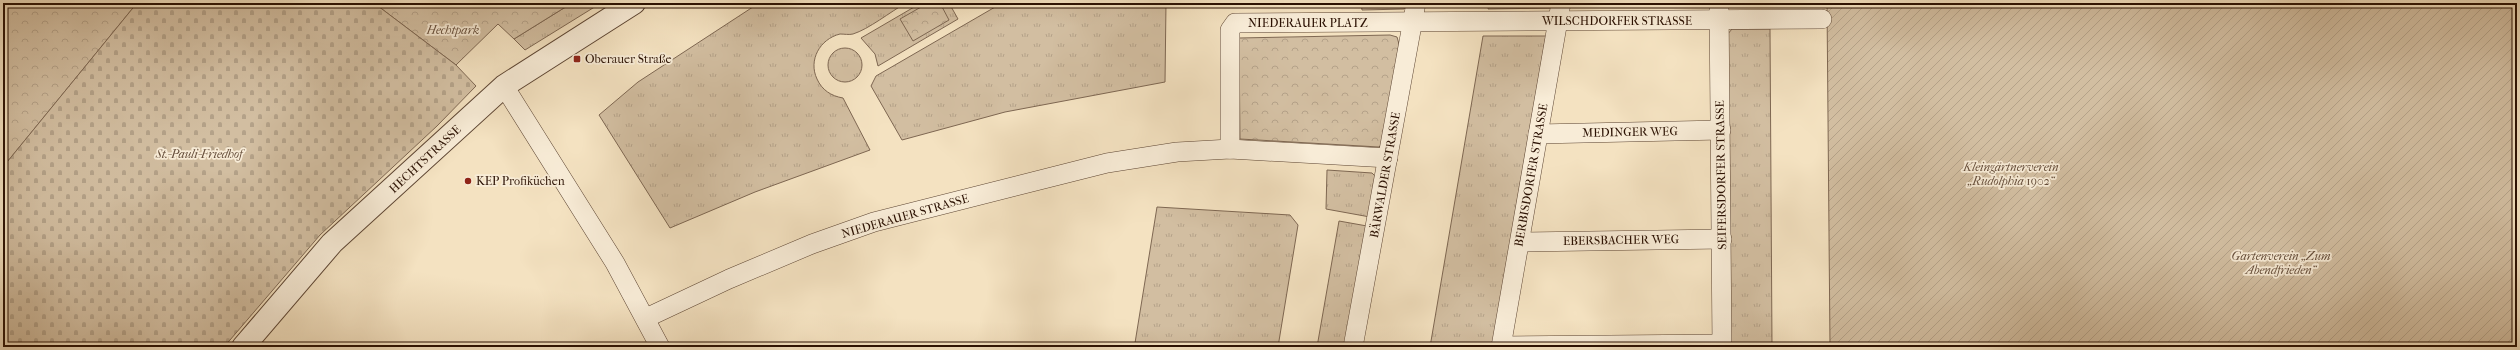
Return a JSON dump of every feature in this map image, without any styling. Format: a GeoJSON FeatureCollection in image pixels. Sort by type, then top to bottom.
{"type":"FeatureCollection","features":[{"type":"Feature","properties":{"kind":"street","name":"HECHTSTRASSE"},"geometry":{"type":"LineString","coordinates":[[243,347],[332,244],[504,86],[634,3]]}},
{"type":"Feature","properties":{"kind":"street","name":"BÄRWALDER STRASSE"},"geometry":{"type":"LineString","coordinates":[[1353,347],[1416,3]]}},
{"type":"Feature","properties":{"kind":"street","name":"BERBISDORFER STRASSE"},"geometry":{"type":"LineString","coordinates":[[1501,347],[1561,3]]}},
{"type":"Feature","properties":{"kind":"street","name":"WILSCHDORFER STRASSE"},"geometry":{"type":"LineString","coordinates":[[1412,22],[1558,22],[1719,12],[1822,20]]}},
{"type":"Feature","properties":{"kind":"street","name":"SEIFERSDORFER STRASSE"},"geometry":{"type":"LineString","coordinates":[[1719,12],[1722,345]]}},
{"type":"Feature","properties":{"kind":"street","name":"NIEDERAUER PLATZ"},"geometry":{"type":"LineString","coordinates":[[1230,149],[1230,30],[1235,23],[1412,22]]}},
{"type":"Feature","properties":{"kind":"street"},"geometry":{"type":"LineString","coordinates":[[504,86],[580,205],[646,318],[653,344]]}},
{"type":"Feature","properties":{"kind":"street","name":"MEDINGER WEG"},"geometry":{"type":"LineString","coordinates":[[1538,134],[1721,130]]}},
{"type":"Feature","properties":{"kind":"street"},"geometry":{"type":"LineString","coordinates":[[1230,149],[1388,158]]}},
{"type":"Feature","properties":{"kind":"street","name":"NIEDERAUER STRASSE"},"geometry":{"type":"LineString","coordinates":[[646,318],[743,273],[812,244],[874,222],[1107,163],[1177,152],[1230,149]]}},
{"type":"Feature","properties":{"kind":"street","name":"EBERSBACHER WEG"},"geometry":{"type":"LineString","coordinates":[[1520,242],[1722,239]]}},
{"type":"Feature","properties":{"kind":"street"},"geometry":{"type":"LineString","coordinates":[[1501,347],[1722,345]]}},
{"type":"Feature","properties":{"kind":"green space"},"geometry":{"type":"Polygon","coordinates":[[[3,3],[137,3],[3,167],[3,3]]]}},
{"type":"Feature","properties":{"kind":"green space","name":"St.-Pauli-Friedhof"},"geometry":{"type":"Polygon","coordinates":[[[137,3],[374,3],[456,65],[476,86],[437,126],[320,235],[224,347],[3,347],[3,167],[137,3]]]}},
{"type":"Feature","properties":{"kind":"green space","name":"Hechtpark"},"geometry":{"type":"Polygon","coordinates":[[[374,3],[572,3],[514,39],[498,24],[456,65],[374,3]]]}},
{"type":"Feature","properties":{"kind":"green space"},"geometry":{"type":"Polygon","coordinates":[[[572,3],[601,3],[525,50],[514,39],[572,3]]]}},
{"type":"Feature","properties":{"kind":"green space"},"geometry":{"type":"Polygon","coordinates":[[[759,3],[906,3],[859,32],[840,34],[827,40],[818,51],[815,58],[815,72],[819,83],[827,92],[843,98],[870,150],[755,192],[670,228],[599,115],[638,82],[759,3]]]}},
{"type":"Feature","properties":{"kind":"green space"},"geometry":{"type":"Polygon","coordinates":[[[921,3],[949,3],[958,19],[878,66],[875,54],[861,38],[921,3]]]}},
{"type":"Feature","properties":{"kind":"green space"},"geometry":{"type":"Polygon","coordinates":[[[928,3],[940,3],[949,20],[913,41],[900,19],[928,3]]]}},
{"type":"Feature","properties":{"kind":"green space"},"geometry":{"type":"Polygon","coordinates":[[[1002,3],[1166,3],[1165,82],[1005,112],[902,140],[871,86],[876,76],[1002,3]]]}},
{"type":"Feature","properties":{"kind":"green space"},"geometry":{"type":"Polygon","coordinates":[[[1361,3],[1407,3],[1404,9],[1362,10],[1361,3]]]}},
{"type":"Feature","properties":{"kind":"green space"},"geometry":{"type":"Polygon","coordinates":[[[1489,3],[1553,3],[1552,8],[1488,9],[1489,3]]]}},
{"type":"Feature","properties":{"kind":"green space","name":"Kleingärtnerverein „Rudolphia 1902“"},"geometry":{"type":"Polygon","coordinates":[[[1827,3],[2517,3],[2517,347],[1830,347],[1827,3]]]}},
{"type":"Feature","properties":{"kind":"green space"},"geometry":{"type":"Polygon","coordinates":[[[1732,29],[1770,29],[1772,347],[1730,347],[1727,35],[1732,29]]]}},
{"type":"Feature","properties":{"kind":"green space"},"geometry":{"type":"Polygon","coordinates":[[[1390,35],[1397,37],[1399,44],[1384,142],[1379,147],[1240,139],[1239,38],[1390,35]]]}},
{"type":"Feature","properties":{"kind":"green space"},"geometry":{"type":"Polygon","coordinates":[[[1483,36],[1546,36],[1492,347],[1430,347],[1483,36]]]}},
{"type":"Feature","properties":{"kind":"green space"},"geometry":{"type":"Polygon","coordinates":[[[842,48],[848,48],[852,49],[859,55],[862,65],[861,72],[855,79],[848,82],[842,82],[838,81],[831,75],[828,68],[828,62],[829,58],[835,51],[842,48]]]}},
{"type":"Feature","properties":{"kind":"green space"},"geometry":{"type":"Polygon","coordinates":[[[1327,170],[1372,173],[1375,176],[1370,217],[1326,209],[1327,170]]]}},
{"type":"Feature","properties":{"kind":"green space"},"geometry":{"type":"Polygon","coordinates":[[[1157,207],[1290,215],[1298,225],[1278,347],[1165,347],[1135,343],[1157,207]]]}},
{"type":"Feature","properties":{"kind":"green space"},"geometry":{"type":"Polygon","coordinates":[[[1339,221],[1367,226],[1346,347],[1317,347],[1339,221]]]}},
{"type":"Feature","properties":{"kind":"place","name":"Oberauer Straße"},"geometry":{"type":"Point","coordinates":[577,59]}},
{"type":"Feature","properties":{"kind":"place","name":"KEP Profiküchen"},"geometry":{"type":"Point","coordinates":[468,181]}},
{"type":"Feature","properties":{"kind":"park label","name":"Gartenverein „Zum Abendfrieden“"},"geometry":{"type":"Point","coordinates":[2281,263]}}]}
